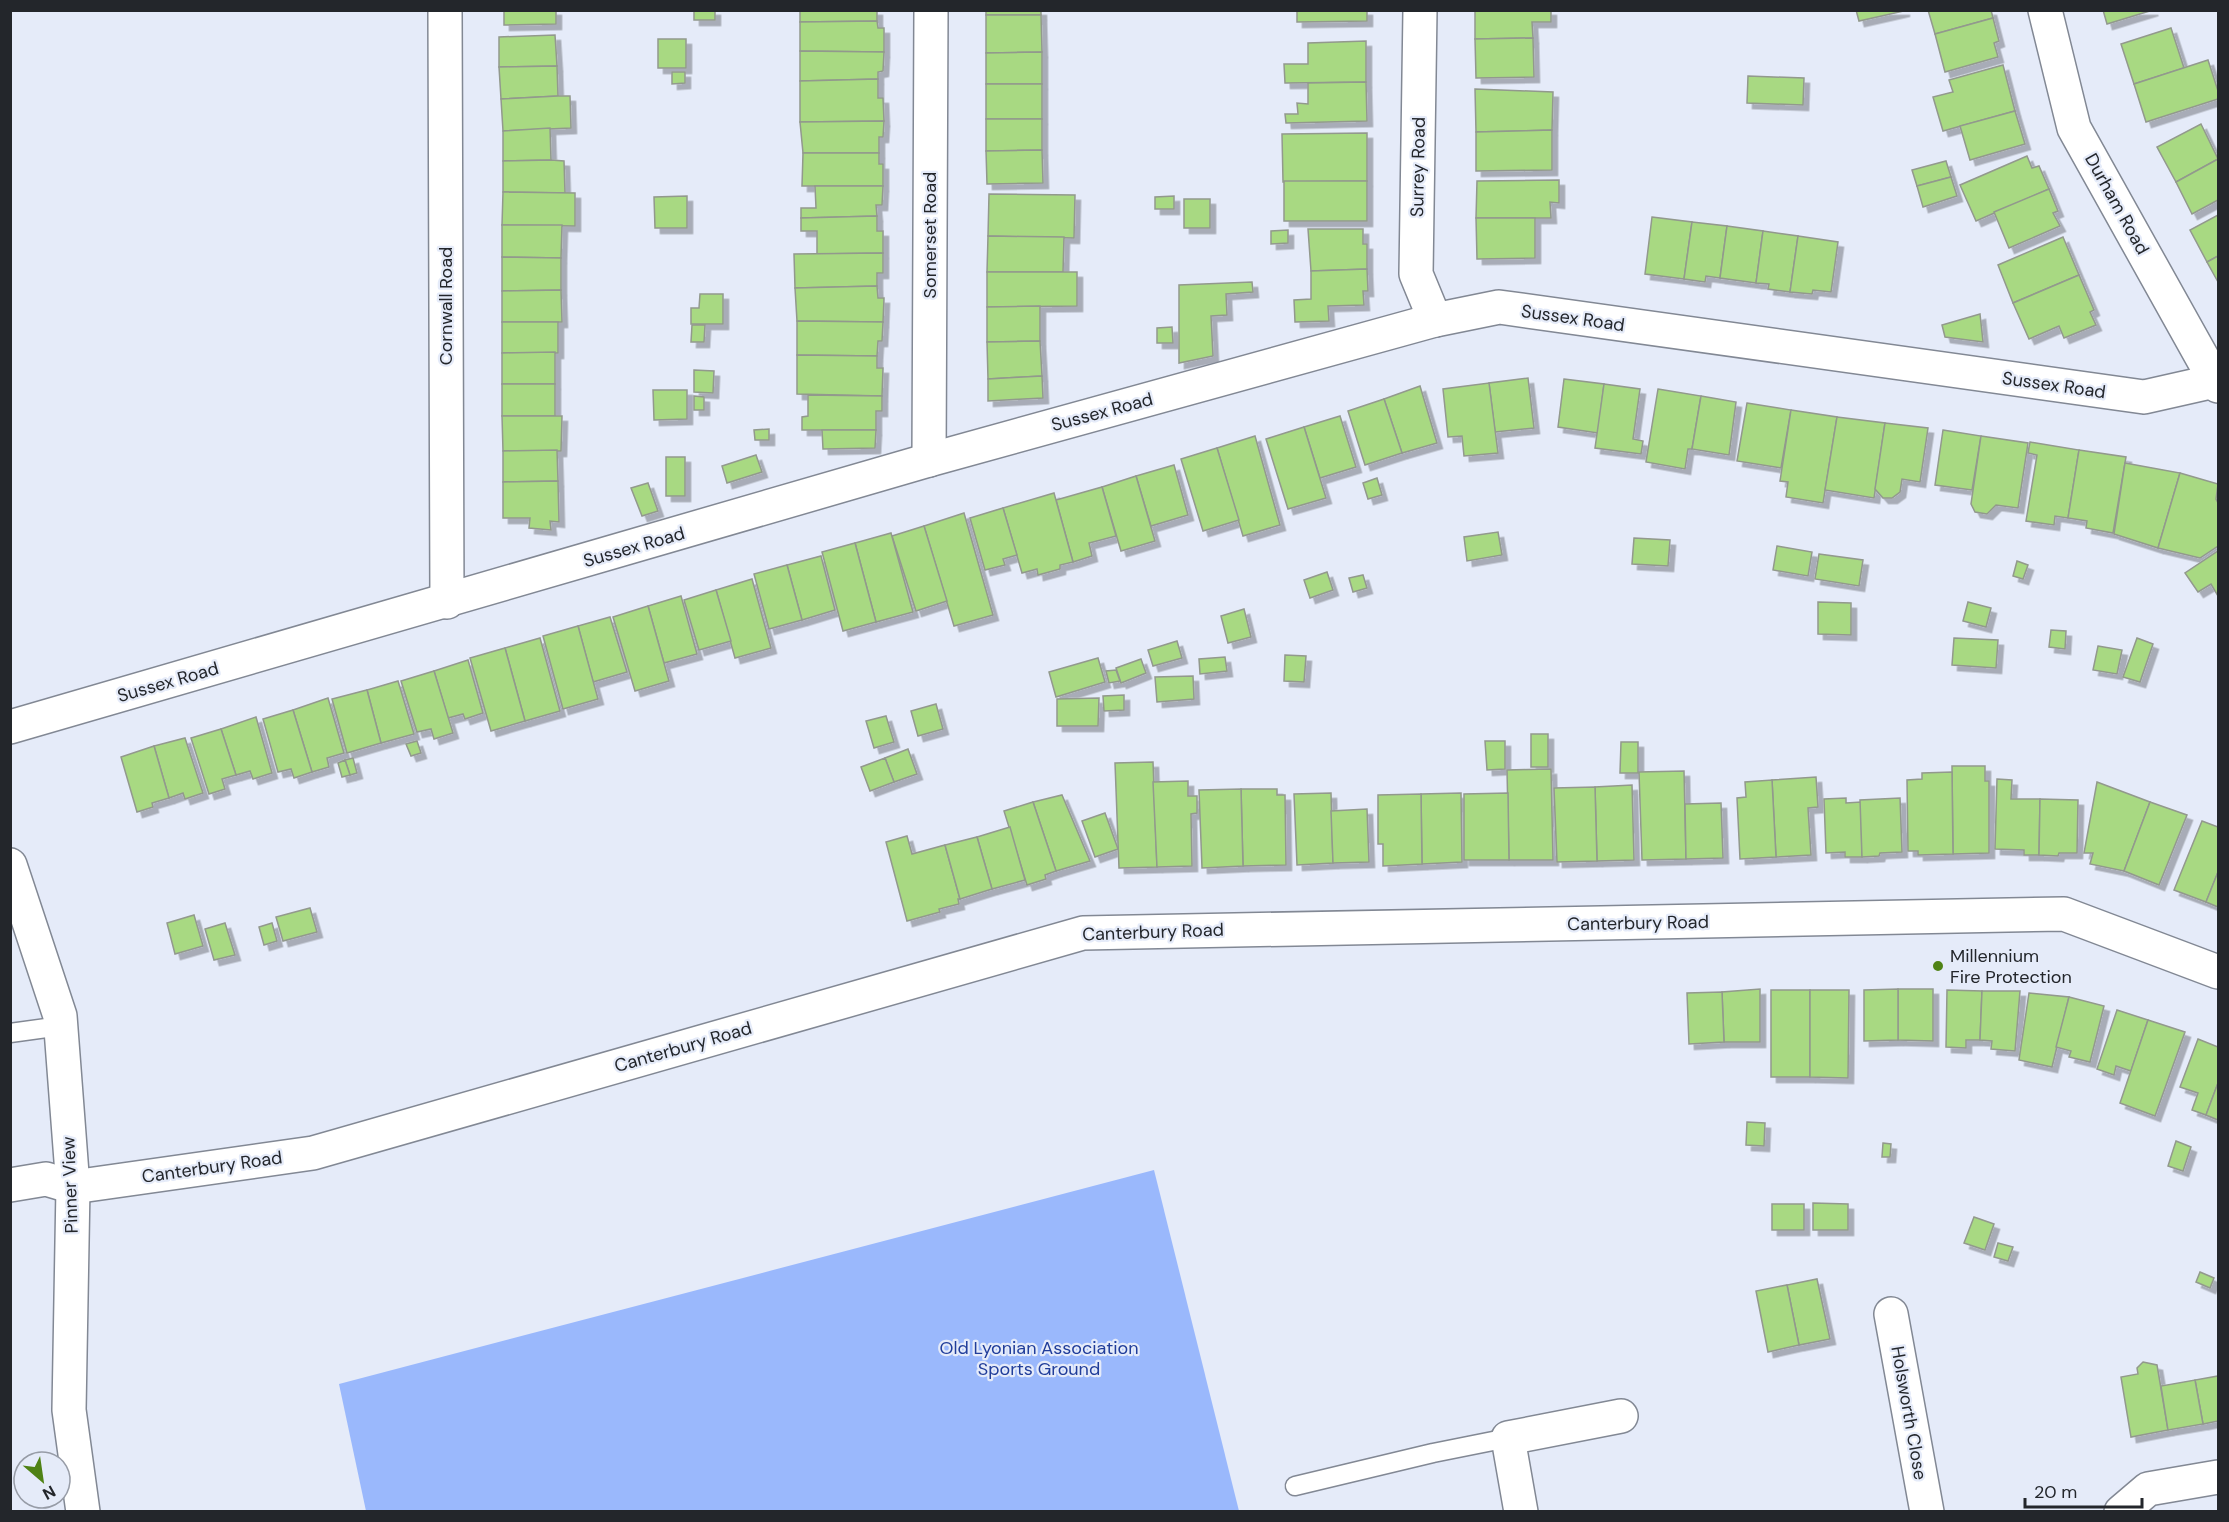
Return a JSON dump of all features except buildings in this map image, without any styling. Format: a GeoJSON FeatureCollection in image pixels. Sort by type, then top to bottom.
{"type":"FeatureCollection","features":[{"type":"Feature","properties":{"kind":"street","name":"Cornwall Road"},"geometry":{"type":"LineString","coordinates":[[445,10],[447,602]]}},
{"type":"Feature","properties":{"kind":"street","name":"Somerset Road"},"geometry":{"type":"LineString","coordinates":[[929,460],[931,10]]}},
{"type":"Feature","properties":{"kind":"street","name":"Surrey Road"},"geometry":{"type":"LineString","coordinates":[[1420,10],[1416,274],[1435,320]]}},
{"type":"Feature","properties":{"kind":"street","name":"Durham Road"},"geometry":{"type":"LineString","coordinates":[[2046,10],[2074,128],[2217,384]]}},
{"type":"Feature","properties":{"kind":"street","name":"Sussex Road"},"geometry":{"type":"LineString","coordinates":[[10,727],[447,602],[929,460],[1435,320],[1498,307],[2144,397],[2217,384]]}},
{"type":"Feature","properties":{"kind":"street","name":"Pinner View"},"geometry":{"type":"LineString","coordinates":[[10,865],[60,1016],[73,1187],[69,1410],[83,1512]]}},
{"type":"Feature","properties":{"kind":"street","name":"Canterbury Road"},"geometry":{"type":"LineString","coordinates":[[73,1187],[312,1153],[1083,933],[2064,914],[2218,972]]}},
{"type":"Feature","properties":{"kind":"street"},"geometry":{"type":"LineString","coordinates":[[10,1185],[46,1179],[73,1187]]}},
{"type":"Feature","properties":{"kind":"street","name":"Holsworth Close"},"geometry":{"type":"LineString","coordinates":[[1891,1314],[1927,1512]]}},
{"type":"Feature","properties":{"kind":"street"},"geometry":{"type":"LineString","coordinates":[[1521,1512],[1508,1438],[1620,1416]]}},
{"type":"Feature","properties":{"kind":"street"},"geometry":{"type":"LineString","coordinates":[[2121,1512],[2148,1489],[2218,1476]]}},
{"type":"Feature","properties":{"kind":"lane"},"geometry":{"type":"LineString","coordinates":[[10,1033],[61,1026]]}},
{"type":"Feature","properties":{"kind":"lane"},"geometry":{"type":"LineString","coordinates":[[1295,1486],[1432,1453],[1508,1438]]}},
{"type":"Feature","properties":{"kind":"green space","name":"Old Lyonian Association Sports Ground"},"geometry":{"type":"Polygon","coordinates":[[[1154,1170],[1239,1511],[366,1511],[339,1384],[1154,1170]]]}},
{"type":"Feature","properties":{"kind":"place","name":"Millennium Fire Protection"},"geometry":{"type":"Point","coordinates":[1938,966]}}]}
